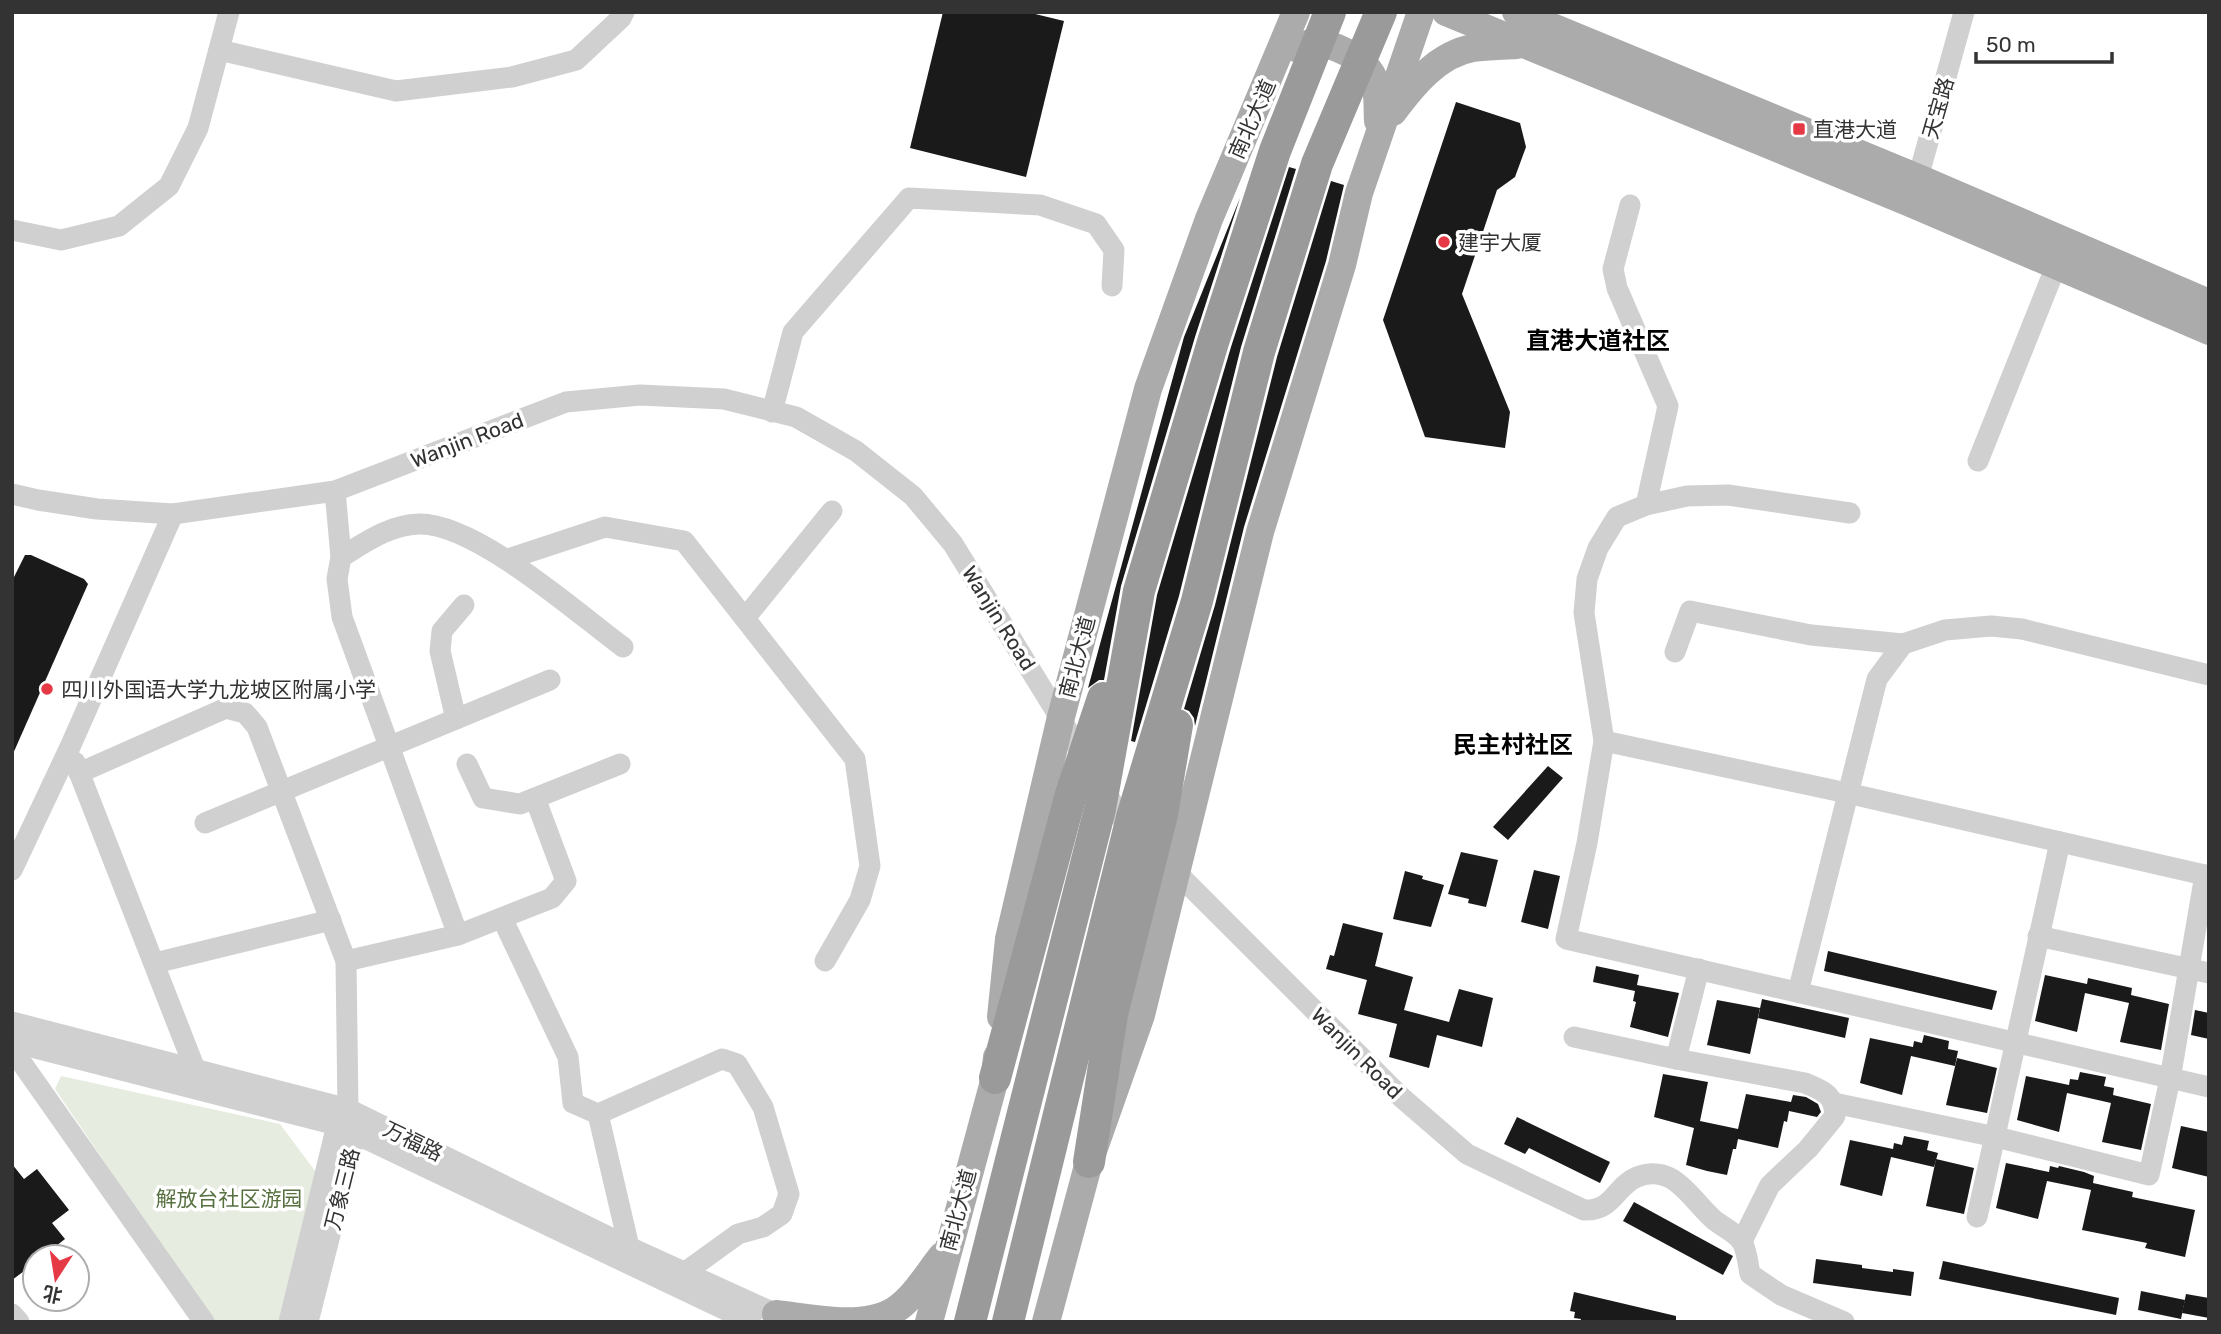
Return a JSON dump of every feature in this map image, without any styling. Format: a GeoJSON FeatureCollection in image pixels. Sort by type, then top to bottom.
{"type":"FeatureCollection","features":[{"type":"Feature","properties":{"kind":"highway","name":"南北大道"},"geometry":{"type":"LineString","coordinates":[[970,1322],[1100,809],[1139,591],[1213,342],[1271,164],[1330,12]]}},
{"type":"Feature","properties":{"kind":"highway"},"geometry":{"type":"LineString","coordinates":[[1008,1322],[1132,817],[1197,601],[1259,352],[1313,177],[1381,12]]}},
{"type":"Feature","properties":{"kind":"highway"},"geometry":{"type":"LineString","coordinates":[[995,1077],[1071,794],[1139,591]]}},
{"type":"Feature","properties":{"kind":"highway"},"geometry":{"type":"LineString","coordinates":[[1089,1162],[1112,1014],[1162,814],[1197,601]]}},
{"type":"Feature","properties":{"kind":"main road"},"geometry":{"type":"LineString","coordinates":[[1271,75],[1273,12]]}},
{"type":"Feature","properties":{"kind":"main road","name":"南北大道"},"geometry":{"type":"LineString","coordinates":[[929,1322],[995,1077],[1009,939],[1061,718],[1148,389],[1209,219],[1296,12]]}},
{"type":"Feature","properties":{"kind":"main road"},"geometry":{"type":"LineString","coordinates":[[1049,1315],[1089,1162],[1141,1015],[1260,531],[1342,265],[1359,193],[1422,12]]}},
{"type":"Feature","properties":{"kind":"main road"},"geometry":{"type":"LineString","coordinates":[[1446,12],[1523,45],[2209,303]]}},
{"type":"Feature","properties":{"kind":"main road"},"geometry":{"type":"LineString","coordinates":[[1519,13],[1913,190],[2056,266],[2209,331]]}},
{"type":"Feature","properties":{"kind":"main road"},"geometry":{"type":"LineString","coordinates":[[1271,75],[1294,49],[1311,43],[1333,46],[1351,55],[1368,68],[1375,79],[1379,131]]}},
{"type":"Feature","properties":{"kind":"main road"},"geometry":{"type":"LineString","coordinates":[[1379,131],[1412,87],[1438,63],[1470,48],[1523,45]]}},
{"type":"Feature","properties":{"kind":"main road"},"geometry":{"type":"LineString","coordinates":[[773,1319],[840,1322],[874,1318],[895,1310],[910,1297],[948,1248]]}},
{"type":"Feature","properties":{"kind":"street"},"geometry":{"type":"LineString","coordinates":[[12,230],[61,240],[120,226],[169,186],[198,128],[229,12]]}},
{"type":"Feature","properties":{"kind":"street"},"geometry":{"type":"LineString","coordinates":[[219,50],[396,92],[512,77],[576,60],[621,18],[624,12]]}},
{"type":"Feature","properties":{"kind":"street","name":"天宝路"},"geometry":{"type":"LineString","coordinates":[[1913,190],[1964,12]]}},
{"type":"Feature","properties":{"kind":"street"},"geometry":{"type":"LineString","coordinates":[[772,412],[793,332],[909,198],[1040,205],[1096,223],[1114,250],[1112,286]]}},
{"type":"Feature","properties":{"kind":"street"},"geometry":{"type":"LineString","coordinates":[[1630,205],[1613,269],[1617,288],[1668,406],[1646,505]]}},
{"type":"Feature","properties":{"kind":"street"},"geometry":{"type":"LineString","coordinates":[[1978,461],[2056,266]]}},
{"type":"Feature","properties":{"kind":"street","name":"Wanjin Road"},"geometry":{"type":"LineString","coordinates":[[12,494],[97,509],[173,514],[335,491],[566,402],[640,396],[724,399],[796,417],[856,451],[913,495],[953,544],[1121,817],[1401,1097],[1457,1146],[1467,1154],[1584,1210],[1596,1210],[1608,1203],[1634,1178],[1653,1173],[1666,1175],[1680,1185],[1712,1219],[1742,1241]]}},
{"type":"Feature","properties":{"kind":"street"},"geometry":{"type":"LineString","coordinates":[[335,491],[341,557],[337,579],[342,617],[458,935]]}},
{"type":"Feature","properties":{"kind":"street"},"geometry":{"type":"LineString","coordinates":[[1850,513],[1728,495],[1687,496],[1646,505],[1617,517],[1598,548],[1587,579],[1584,613],[1604,741],[1587,843],[1566,939],[2209,1087]]}},
{"type":"Feature","properties":{"kind":"street"},"geometry":{"type":"LineString","coordinates":[[745,618],[832,511]]}},
{"type":"Feature","properties":{"kind":"street"},"geometry":{"type":"LineString","coordinates":[[12,870],[70,747],[173,514]]}},
{"type":"Feature","properties":{"kind":"street"},"geometry":{"type":"LineString","coordinates":[[341,557],[387,530],[420,524],[448,529],[508,559],[623,648]]}},
{"type":"Feature","properties":{"kind":"street"},"geometry":{"type":"LineString","coordinates":[[508,559],[605,527],[684,541],[745,618],[855,759],[870,866],[860,900],[825,961]]}},
{"type":"Feature","properties":{"kind":"street"},"geometry":{"type":"LineString","coordinates":[[456,719],[440,650],[442,631],[464,605]]}},
{"type":"Feature","properties":{"kind":"street"},"geometry":{"type":"LineString","coordinates":[[1675,652],[1690,611],[1811,635],[1903,644],[1945,630],[1991,626],[2022,629],[2209,674]]}},
{"type":"Feature","properties":{"kind":"street"},"geometry":{"type":"LineString","coordinates":[[1798,992],[1877,679],[1903,644]]}},
{"type":"Feature","properties":{"kind":"street"},"geometry":{"type":"LineString","coordinates":[[205,823],[551,680]]}},
{"type":"Feature","properties":{"kind":"street"},"geometry":{"type":"LineString","coordinates":[[79,773],[226,708],[246,712],[257,727],[346,961],[347,1122]]}},
{"type":"Feature","properties":{"kind":"street"},"geometry":{"type":"LineString","coordinates":[[1604,741],[2207,875],[2198,971],[2149,1175],[1996,1137],[1834,1103]]}},
{"type":"Feature","properties":{"kind":"street"},"geometry":{"type":"LineString","coordinates":[[70,747],[195,1069]]}},
{"type":"Feature","properties":{"kind":"street"},"geometry":{"type":"LineString","coordinates":[[467,764],[483,798],[520,804],[620,764]]}},
{"type":"Feature","properties":{"kind":"street"},"geometry":{"type":"LineString","coordinates":[[346,961],[458,935],[552,898],[566,881],[536,798]]}},
{"type":"Feature","properties":{"kind":"street"},"geometry":{"type":"LineString","coordinates":[[1978,1217],[2060,842]]}},
{"type":"Feature","properties":{"kind":"street"},"geometry":{"type":"LineString","coordinates":[[502,918],[568,1057],[573,1103],[598,1114],[722,1059],[737,1064],[763,1107],[789,1194],[782,1214],[763,1227],[738,1234],[684,1273]]}},
{"type":"Feature","properties":{"kind":"street"},"geometry":{"type":"LineString","coordinates":[[155,963],[331,920]]}},
{"type":"Feature","properties":{"kind":"street"},"geometry":{"type":"LineString","coordinates":[[2038,936],[2198,971]]}},
{"type":"Feature","properties":{"kind":"street"},"geometry":{"type":"LineString","coordinates":[[1676,1059],[1699,968]]}},
{"type":"Feature","properties":{"kind":"street","name":"万福路"},"geometry":{"type":"LineString","coordinates":[[12,1022],[195,1069],[347,1122],[629,1247],[773,1319]]}},
{"type":"Feature","properties":{"kind":"street"},"geometry":{"type":"LineString","coordinates":[[1574,1037],[1805,1083],[1824,1091],[1834,1103],[1835,1116],[1827,1128],[1770,1185],[1742,1241],[1750,1273],[1781,1295],[1844,1322]]}},
{"type":"Feature","properties":{"kind":"street","name":"万福路"},"geometry":{"type":"LineString","coordinates":[[12,1042],[347,1122],[773,1319]]}},
{"type":"Feature","properties":{"kind":"street"},"geometry":{"type":"LineString","coordinates":[[12,1049],[204,1322]]}},
{"type":"Feature","properties":{"kind":"street"},"geometry":{"type":"LineString","coordinates":[[598,1114],[629,1247]]}},
{"type":"Feature","properties":{"kind":"street","name":"万象三路"},"geometry":{"type":"LineString","coordinates":[[289,1322],[347,1122]]}},
{"type":"Feature","properties":{"kind":"street","name":"万象三路"},"geometry":{"type":"LineString","coordinates":[[308,1322],[347,1122]]}},
{"type":"Feature","properties":{"kind":"street"},"geometry":{"type":"LineString","coordinates":[[12,1314],[19,1322]]}},
{"type":"Feature","properties":{"kind":"green space","name":"解放台社区游园"},"geometry":{"type":"Polygon","coordinates":[[[61,1076],[280,1124],[318,1175],[281,1322],[213,1322],[55,1089],[61,1076]]]}},
{"type":"Feature","properties":{"kind":"building"},"geometry":{"type":"Polygon","coordinates":[[[943,12],[1027,12],[1064,21],[1026,177],[910,148],[943,12]]]}},
{"type":"Feature","properties":{"kind":"building","name":"建宇大厦"},"geometry":{"type":"Polygon","coordinates":[[[1456,102],[1520,123],[1526,147],[1515,177],[1497,190],[1462,294],[1510,412],[1505,448],[1425,437],[1383,320],[1456,102]]]}},
{"type":"Feature","properties":{"kind":"building"},"geometry":{"type":"Polygon","coordinates":[[[1289,167],[1296,169],[1241,347],[1179,596],[1135,742],[1131,741],[1157,595],[1231,347],[1289,167]]]}},
{"type":"Feature","properties":{"kind":"building"},"geometry":{"type":"Polygon","coordinates":[[[1331,181],[1344,185],[1326,261],[1244,527],[1195,726],[1194,718],[1184,709],[1215,605],[1277,357],[1331,181]]]}},
{"type":"Feature","properties":{"kind":"building"},"geometry":{"type":"Polygon","coordinates":[[[1240,198],[1195,337],[1121,586],[1104,680],[1099,680],[1088,688],[1184,337],[1240,198]]]}},
{"type":"Feature","properties":{"kind":"building"},"geometry":{"type":"Polygon","coordinates":[[[25,555],[31,555],[84,579],[88,584],[12,756],[12,581],[25,555]]]}},
{"type":"Feature","properties":{"kind":"building"},"geometry":{"type":"Polygon","coordinates":[[[1548,766],[1563,778],[1508,840],[1493,827],[1548,766]]]}},
{"type":"Feature","properties":{"kind":"building"},"geometry":{"type":"Polygon","coordinates":[[[1461,852],[1498,860],[1486,907],[1448,894],[1461,852]]]}},
{"type":"Feature","properties":{"kind":"building"},"geometry":{"type":"Polygon","coordinates":[[[1534,870],[1560,876],[1548,929],[1521,922],[1534,870]]]}},
{"type":"Feature","properties":{"kind":"building"},"geometry":{"type":"Polygon","coordinates":[[[1405,871],[1444,885],[1431,927],[1393,919],[1405,871]]]}},
{"type":"Feature","properties":{"kind":"building"},"geometry":{"type":"Polygon","coordinates":[[[1343,923],[1383,933],[1375,966],[1413,977],[1404,1010],[1449,1022],[1459,989],[1493,998],[1482,1047],[1437,1035],[1429,1068],[1389,1057],[1397,1024],[1358,1014],[1367,980],[1326,969],[1330,955],[1334,956],[1343,923]]]}},
{"type":"Feature","properties":{"kind":"building"},"geometry":{"type":"Polygon","coordinates":[[[1828,951],[1997,991],[1992,1010],[1824,971],[1828,951]]]}},
{"type":"Feature","properties":{"kind":"building"},"geometry":{"type":"Polygon","coordinates":[[[1596,966],[1639,975],[1637,985],[1679,993],[1668,1037],[1630,1027],[1636,1002],[1633,1001],[1635,991],[1593,982],[1596,966]]]}},
{"type":"Feature","properties":{"kind":"building"},"geometry":{"type":"Polygon","coordinates":[[[2045,975],[2087,984],[2088,978],[2132,988],[2131,995],[2169,1004],[2161,1050],[2120,1042],[2129,1003],[2085,993],[2077,1032],[2035,1021],[2045,975]]]}},
{"type":"Feature","properties":{"kind":"building"},"geometry":{"type":"Polygon","coordinates":[[[1762,999],[1849,1018],[1845,1038],[1758,1018],[1762,999]]]}},
{"type":"Feature","properties":{"kind":"building"},"geometry":{"type":"Polygon","coordinates":[[[1717,1000],[1760,1008],[1750,1054],[1707,1045],[1717,1000]]]}},
{"type":"Feature","properties":{"kind":"building"},"geometry":{"type":"Polygon","coordinates":[[[2195,1010],[2209,1013],[2209,1039],[2191,1035],[2195,1010]]]}},
{"type":"Feature","properties":{"kind":"building"},"geometry":{"type":"Polygon","coordinates":[[[1924,1035],[1949,1041],[1948,1049],[1958,1051],[1955,1066],[1911,1056],[1902,1095],[1860,1083],[1870,1038],[1913,1047],[1914,1041],[1922,1043],[1924,1035]]]}},
{"type":"Feature","properties":{"kind":"building"},"geometry":{"type":"Polygon","coordinates":[[[1957,1058],[1997,1068],[1987,1113],[1946,1105],[1957,1058]]]}},
{"type":"Feature","properties":{"kind":"building"},"geometry":{"type":"Polygon","coordinates":[[[2080,1072],[2106,1077],[2104,1086],[2114,1088],[2113,1095],[2151,1104],[2141,1150],[2102,1142],[2111,1103],[2067,1093],[2059,1132],[2017,1120],[2026,1076],[2069,1085],[2070,1079],[2078,1080],[2080,1072]]]}},
{"type":"Feature","properties":{"kind":"building"},"geometry":{"type":"Polygon","coordinates":[[[1663,1074],[1708,1082],[1700,1121],[1738,1129],[1746,1094],[1791,1102],[1793,1095],[1806,1097],[1818,1104],[1821,1112],[1817,1117],[1789,1111],[1778,1148],[1738,1139],[1727,1175],[1707,1171],[1686,1165],[1694,1128],[1654,1117],[1663,1074]]]}},
{"type":"Feature","properties":{"kind":"building"},"geometry":{"type":"Polygon","coordinates":[[[1517,1117],[1610,1162],[1600,1183],[1529,1148],[1525,1154],[1504,1144],[1517,1117]]]}},
{"type":"Feature","properties":{"kind":"building"},"geometry":{"type":"Polygon","coordinates":[[[2181,1126],[2209,1132],[2209,1177],[2172,1168],[2181,1126]]]}},
{"type":"Feature","properties":{"kind":"building"},"geometry":{"type":"Polygon","coordinates":[[[1904,1136],[1929,1141],[1927,1150],[1938,1153],[1934,1167],[1891,1157],[1882,1196],[1840,1185],[1850,1140],[1893,1149],[1894,1143],[1902,1145],[1904,1136]]]}},
{"type":"Feature","properties":{"kind":"building"},"geometry":{"type":"Polygon","coordinates":[[[1936,1159],[1974,1168],[1964,1214],[1926,1206],[1936,1159]]]}},
{"type":"Feature","properties":{"kind":"building"},"geometry":{"type":"Polygon","coordinates":[[[2006,1163],[2049,1172],[2050,1166],[2059,1166],[2084,1172],[2094,1176],[2093,1183],[2133,1192],[2132,1197],[2195,1210],[2185,1257],[2145,1248],[2147,1243],[2082,1230],[2091,1190],[2047,1181],[2038,1219],[1996,1208],[2006,1163]]]}},
{"type":"Feature","properties":{"kind":"building"},"geometry":{"type":"Polygon","coordinates":[[[12,1164],[24,1179],[37,1169],[69,1210],[52,1223],[65,1239],[60,1243],[21,1243],[21,1273],[12,1280],[12,1164]]]}},
{"type":"Feature","properties":{"kind":"building"},"geometry":{"type":"Polygon","coordinates":[[[1634,1202],[1733,1256],[1723,1275],[1623,1221],[1634,1202]]]}},
{"type":"Feature","properties":{"kind":"building"},"geometry":{"type":"Polygon","coordinates":[[[1816,1259],[1862,1265],[1862,1268],[1914,1272],[1911,1296],[1813,1283],[1816,1259]]]}},
{"type":"Feature","properties":{"kind":"building"},"geometry":{"type":"Polygon","coordinates":[[[1943,1261],[2119,1298],[2116,1315],[1939,1279],[1943,1261]]]}},
{"type":"Feature","properties":{"kind":"building"},"geometry":{"type":"Polygon","coordinates":[[[2141,1291],[2185,1300],[2181,1319],[2138,1310],[2141,1291]]]}},
{"type":"Feature","properties":{"kind":"building"},"geometry":{"type":"Polygon","coordinates":[[[1574,1292],[1676,1316],[1676,1322],[1580,1322],[1581,1319],[1574,1318],[1575,1312],[1570,1311],[1574,1292]]]}},
{"type":"Feature","properties":{"kind":"building"},"geometry":{"type":"Polygon","coordinates":[[[2186,1294],[2209,1298],[2209,1318],[2182,1313],[2186,1294]]]}},
{"type":"Feature","properties":{"kind":"place","name":"直港大道"},"geometry":{"type":"Point","coordinates":[1799,129]}},
{"type":"Feature","properties":{"kind":"place","name":"建宇大厦"},"geometry":{"type":"Point","coordinates":[1444,242]}},
{"type":"Feature","properties":{"kind":"place","name":"四川外国语大学九龙坡区附属小学"},"geometry":{"type":"Point","coordinates":[47,689]}},
{"type":"Feature","properties":{"kind":"district","name":"直港大道社区"},"geometry":{"type":"Point","coordinates":[1598,341]}},
{"type":"Feature","properties":{"kind":"district","name":"民主村社区"},"geometry":{"type":"Point","coordinates":[1513,745]}}]}
